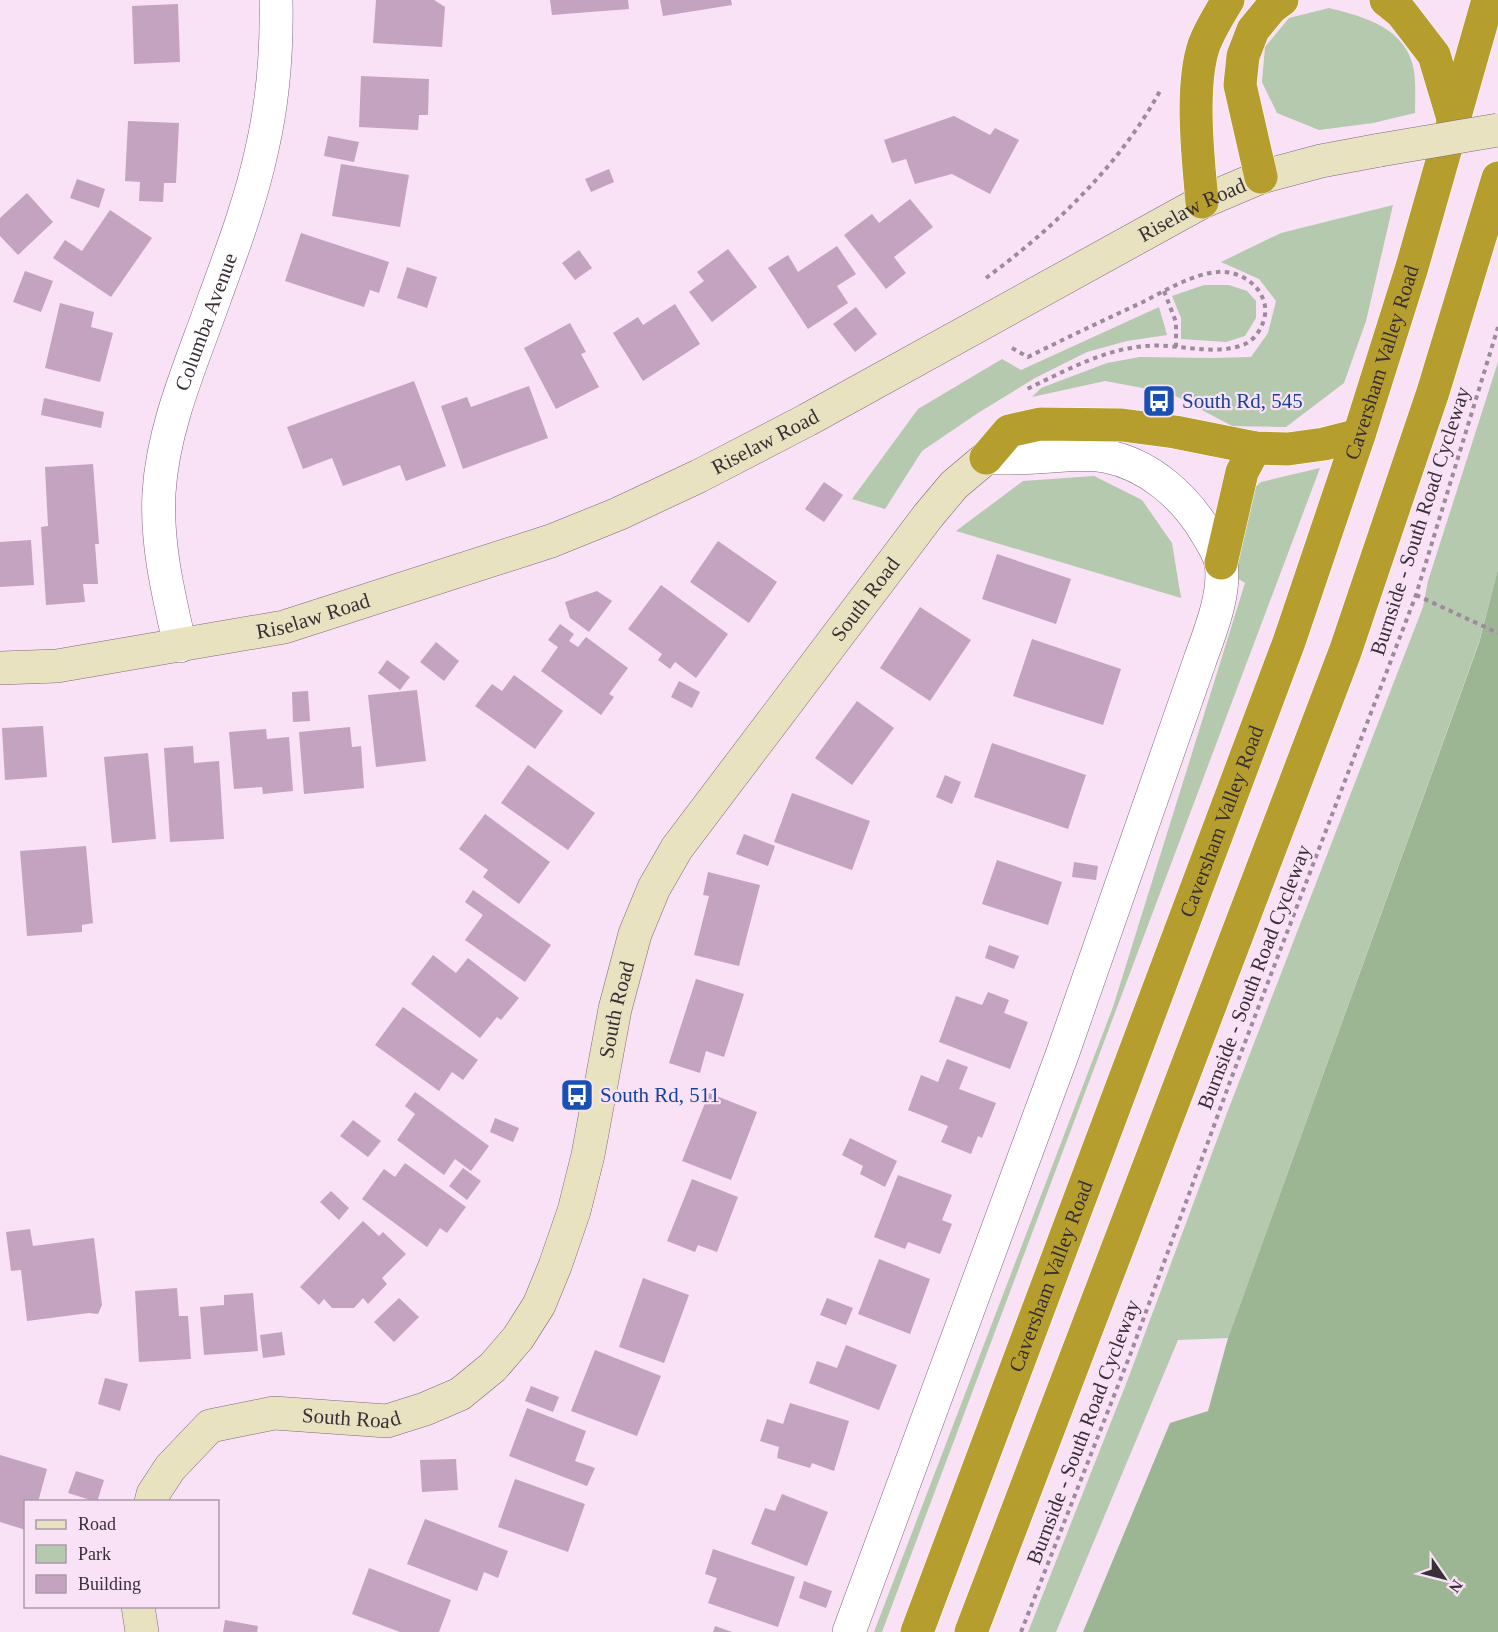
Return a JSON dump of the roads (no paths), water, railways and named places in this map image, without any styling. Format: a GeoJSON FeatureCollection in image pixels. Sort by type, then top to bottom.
{"type":"FeatureCollection","features":[{"type":"Feature","properties":{"kind":"highway"},"geometry":{"type":"LineString","coordinates":[[1202,202],[1197,146],[1198,83],[1204,47],[1228,0]]}},
{"type":"Feature","properties":{"kind":"highway"},"geometry":{"type":"LineString","coordinates":[[1261,177],[1240,85],[1243,56],[1253,30],[1271,8],[1282,0]]}},
{"type":"Feature","properties":{"kind":"highway"},"geometry":{"type":"LineString","coordinates":[[1386,0],[1401,12],[1434,55],[1454,124]]}},
{"type":"Feature","properties":{"kind":"highway","name":"Caversham Valley Road"},"geometry":{"type":"LineString","coordinates":[[917,1632],[1289,642],[1359,435],[1454,124],[1488,0]]}},
{"type":"Feature","properties":{"kind":"highway"},"geometry":{"type":"LineString","coordinates":[[971,1632],[1345,652],[1433,392],[1498,178]]}},
{"type":"Feature","properties":{"kind":"highway"},"geometry":{"type":"LineString","coordinates":[[986,458],[1009,431],[1051,423],[1122,425],[1175,432],[1255,448],[1288,449],[1324,444],[1359,435]]}},
{"type":"Feature","properties":{"kind":"highway"},"geometry":{"type":"LineString","coordinates":[[1221,563],[1242,472],[1255,448]]}},
{"type":"Feature","properties":{"kind":"main road","name":"Riselaw Road"},"geometry":{"type":"LineString","coordinates":[[0,668],[57,666],[284,627],[541,544],[618,514],[699,476],[807,420],[1202,202],[1261,177],[1321,161],[1498,130]]}},
{"type":"Feature","properties":{"kind":"main road","name":"South Road"},"geometry":{"type":"LineString","coordinates":[[152,1500],[170,1468],[210,1426],[274,1413],[387,1421],[425,1409],[459,1394],[493,1367],[518,1338],[538,1305],[555,1266],[574,1211],[588,1155],[615,1009],[635,933],[654,888],[677,848],[928,516],[954,485],[986,458]]}},
{"type":"Feature","properties":{"kind":"main road"},"geometry":{"type":"LineString","coordinates":[[138,1608],[142,1632]]}},
{"type":"Feature","properties":{"kind":"street","name":"Columba Avenue"},"geometry":{"type":"LineString","coordinates":[[180,646],[160,543],[159,493],[166,440],[240,227],[263,148],[272,86],[276,0]]}},
{"type":"Feature","properties":{"kind":"street"},"geometry":{"type":"LineString","coordinates":[[849,1632],[1062,1055],[1216,613],[1220,589],[1221,563],[1202,525],[1186,504],[1167,486],[1137,466],[1104,456],[986,458]]}},
{"type":"Feature","properties":{"kind":"place","name":"South Rd, 545"},"geometry":{"type":"Point","coordinates":[1159,401]}},
{"type":"Feature","properties":{"kind":"place","name":"South Rd, 511"},"geometry":{"type":"Point","coordinates":[577,1095]}}]}
